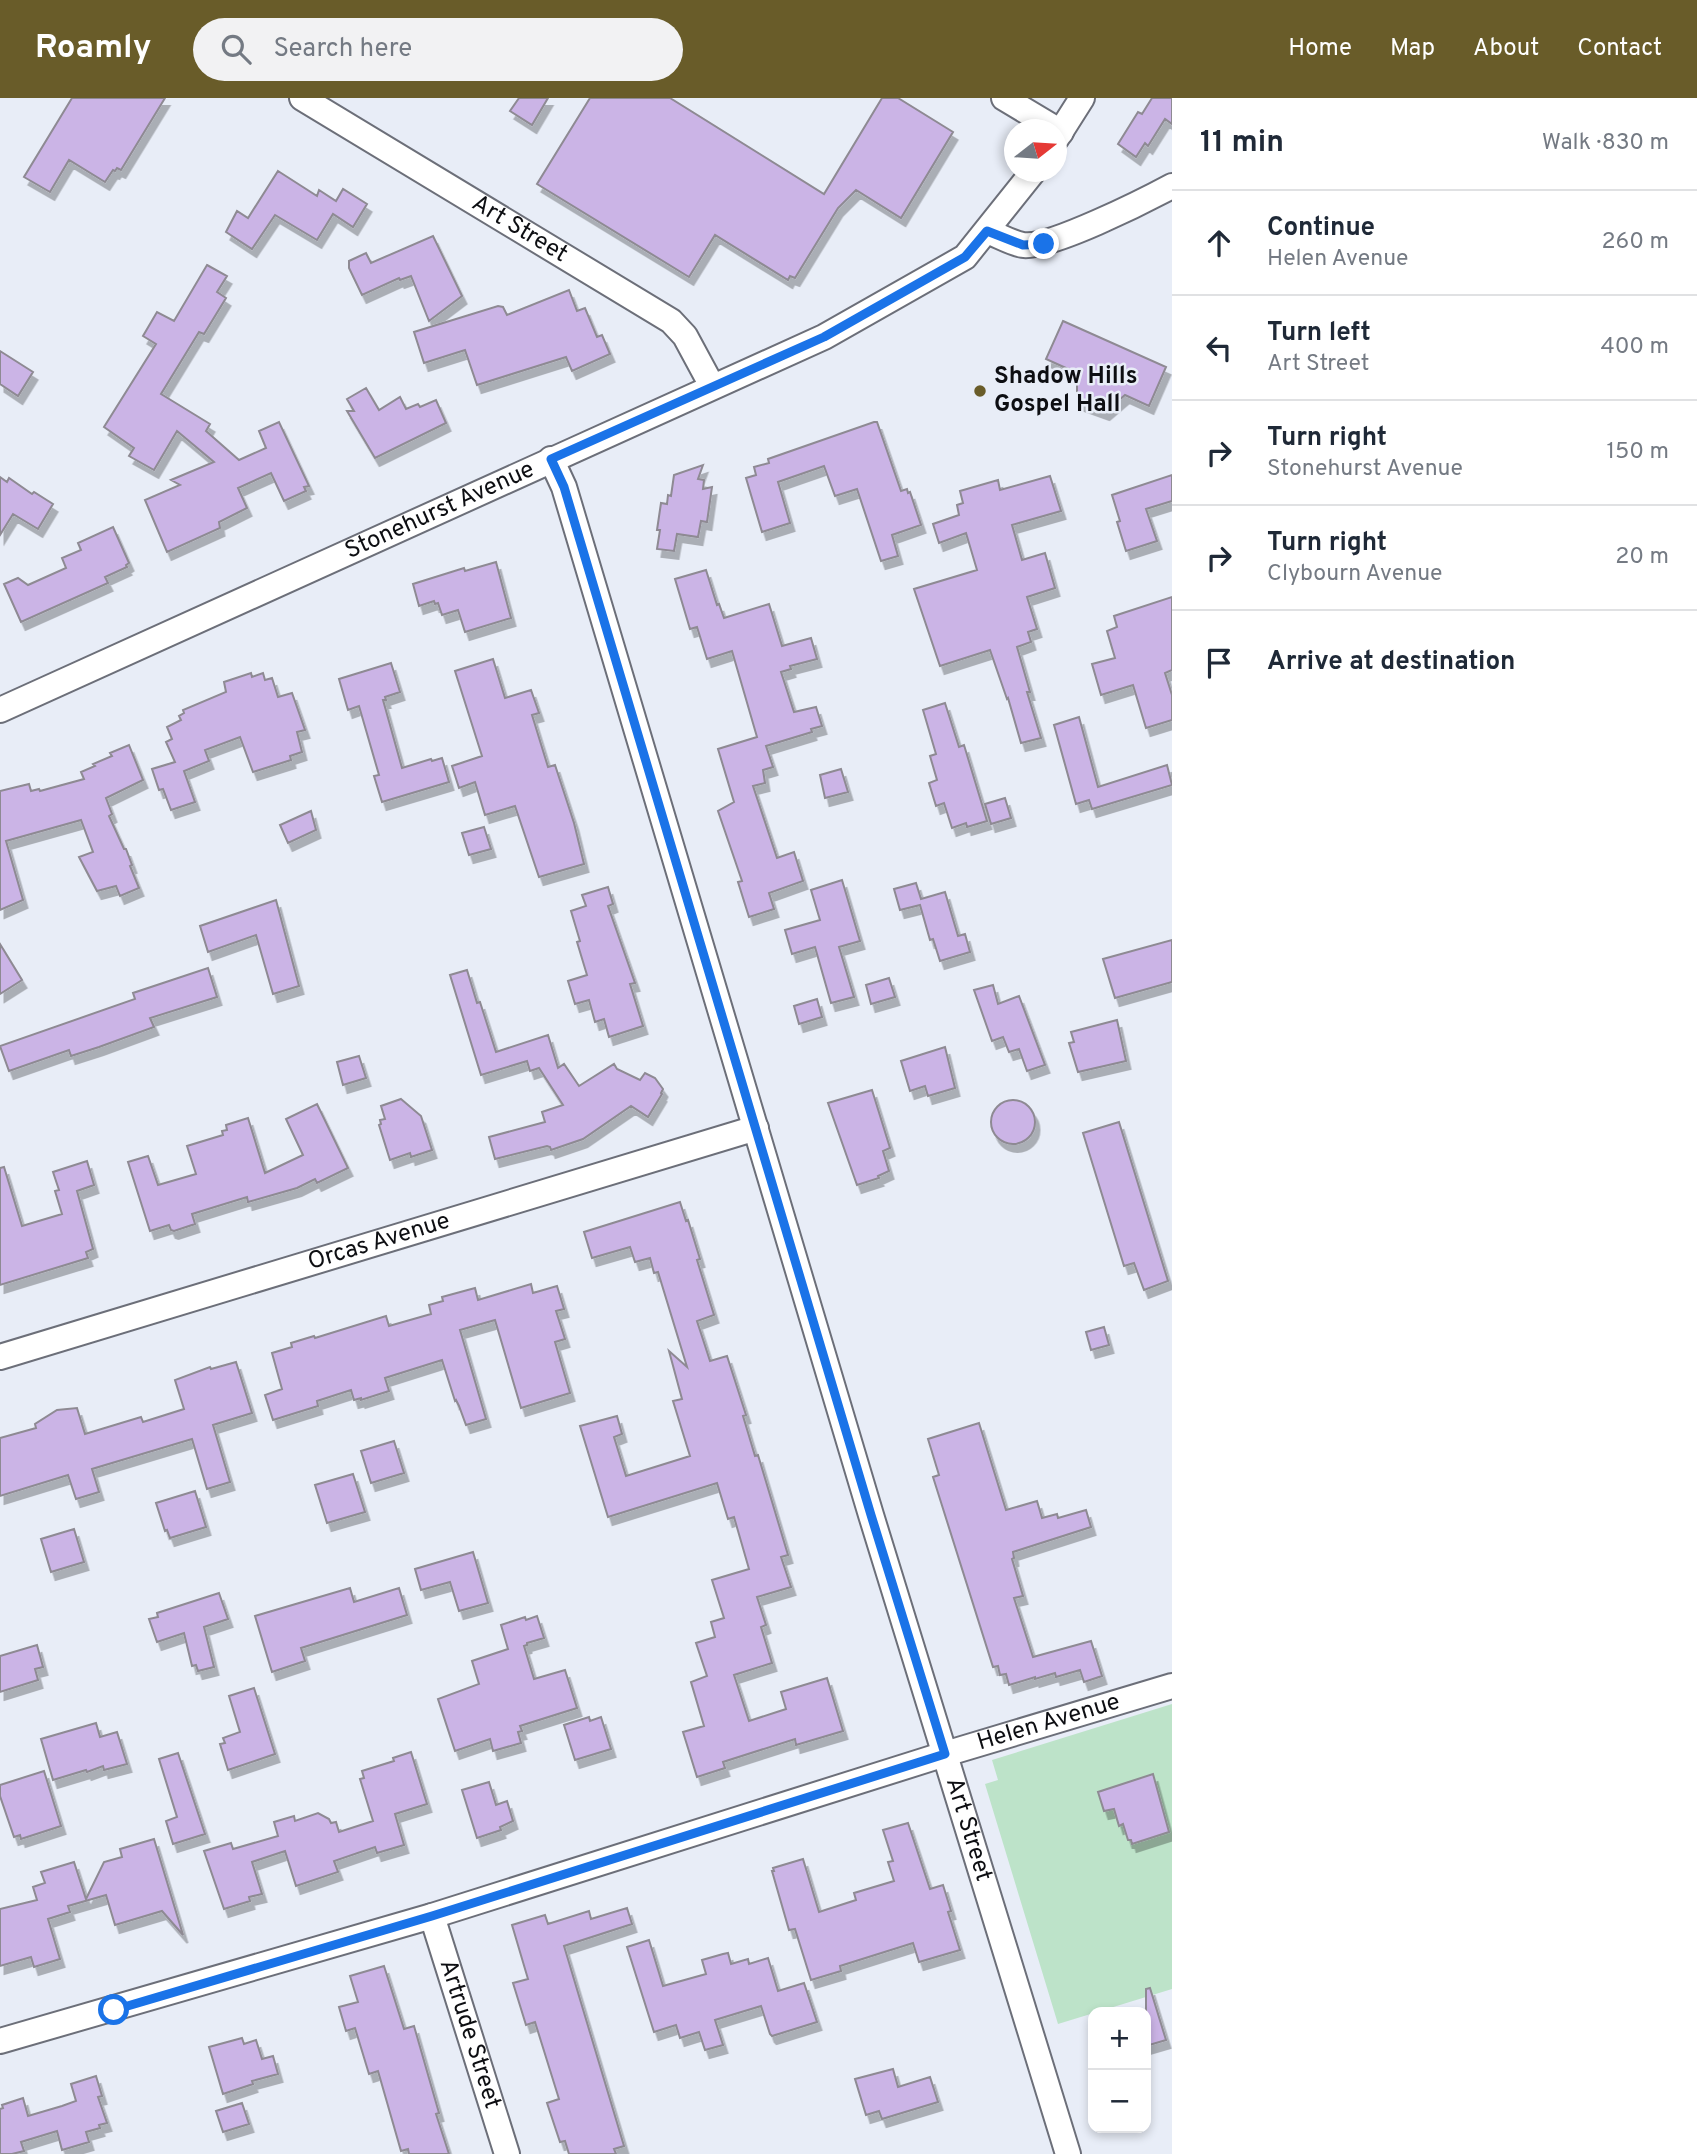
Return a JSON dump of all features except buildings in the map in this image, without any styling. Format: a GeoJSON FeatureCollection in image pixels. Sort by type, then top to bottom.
{"type":"FeatureCollection","features":[{"type":"Feature","properties":{"kind":"street","name":"Art Street"},"geometry":{"type":"LineString","coordinates":[[302,98],[671,321],[685,336],[712,386]]}},
{"type":"Feature","properties":{"kind":"street"},"geometry":{"type":"LineString","coordinates":[[1004,98],[1034,119]]}},
{"type":"Feature","properties":{"kind":"street"},"geometry":{"type":"LineString","coordinates":[[1067,123],[1082,98]]}},
{"type":"Feature","properties":{"kind":"street","name":"Stonehurst Avenue"},"geometry":{"type":"LineString","coordinates":[[0,710],[824,337],[965,257],[1025,182]]}},
{"type":"Feature","properties":{"kind":"street"},"geometry":{"type":"LineString","coordinates":[[987,231],[1023,245],[1044,244],[1143,202],[1172,186]]}},
{"type":"Feature","properties":{"kind":"street","name":"Art Street"},"geometry":{"type":"LineString","coordinates":[[551,459],[564,487],[871,1515],[1068,2154]]}},
{"type":"Feature","properties":{"kind":"street","name":"Orcas Avenue"},"geometry":{"type":"LineString","coordinates":[[0,1357],[755,1128]]}},
{"type":"Feature","properties":{"kind":"street","name":"Helen Avenue"},"geometry":{"type":"LineString","coordinates":[[0,2041],[432,1916],[945,1754],[1172,1686]]}},
{"type":"Feature","properties":{"kind":"street","name":"Artrude Street"},"geometry":{"type":"LineString","coordinates":[[432,1916],[508,2154]]}},
{"type":"Feature","properties":{"kind":"green space"},"geometry":{"type":"Polygon","coordinates":[[[1172,1704],[1172,1989],[1113,2007],[1088,2007],[1088,2015],[1058,2024],[985,1784],[998,1780],[992,1760],[1172,1704]]]}},
{"type":"Feature","properties":{"kind":"place","name":"Shadow Hills Gospel Hall"},"geometry":{"type":"Point","coordinates":[980,391]}},
{"type":"Feature","properties":{"kind":"route"},"geometry":{"type":"LineString","coordinates":[[114,2010],[432,1916],[945,1754],[564,487],[551,459],[824,337],[965,257],[987,231],[1023,245],[1044,244]]}}]}
